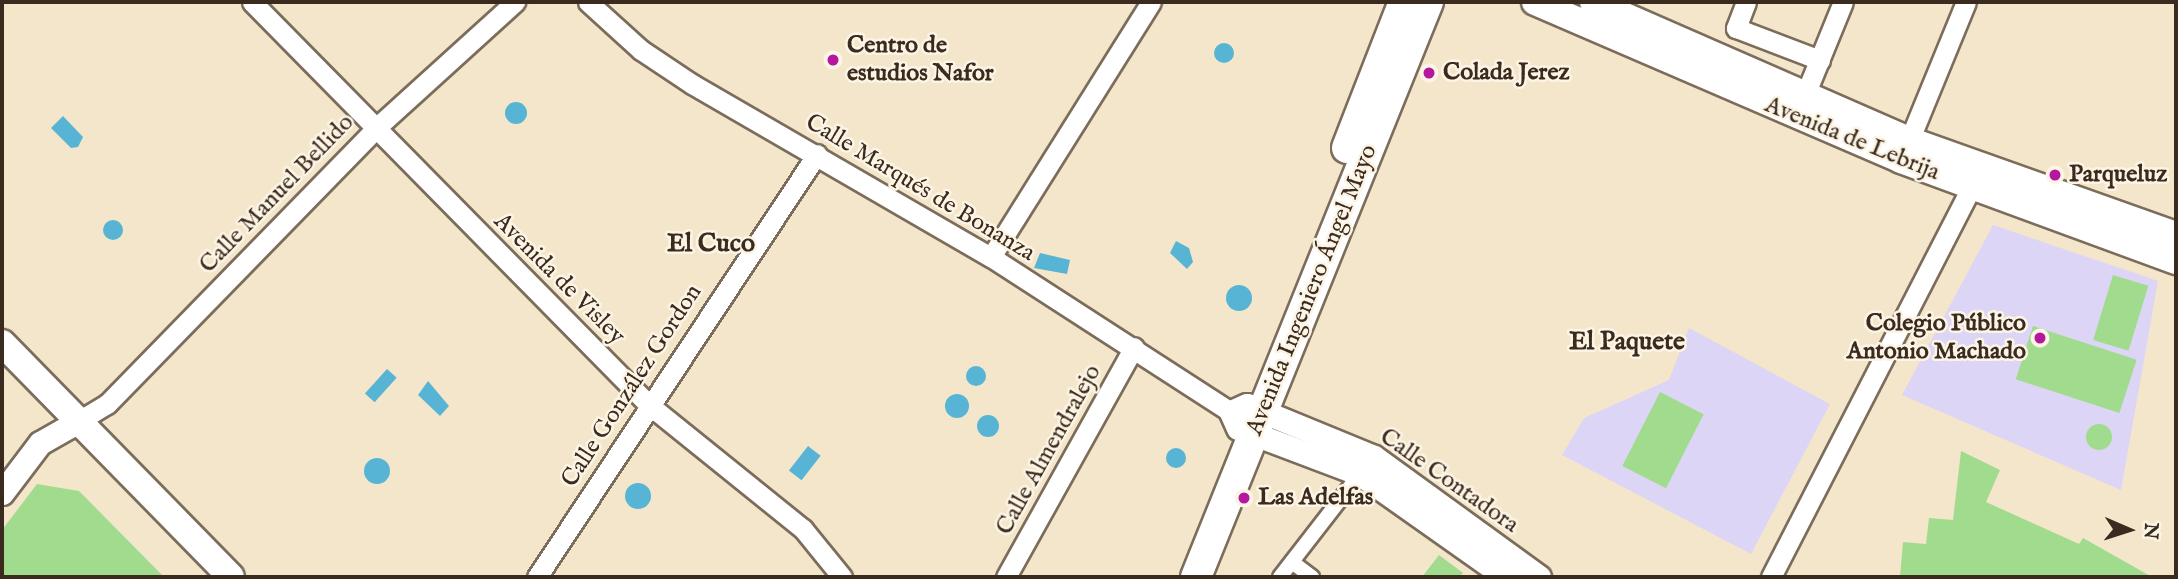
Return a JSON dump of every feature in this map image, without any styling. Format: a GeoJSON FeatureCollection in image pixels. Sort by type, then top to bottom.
{"type":"FeatureCollection","features":[{"type":"Feature","properties":{"kind":"main road","name":"Avenida Ingeniero Ángel Mayo"},"geometry":{"type":"LineString","coordinates":[[1196,577],[1247,418],[1404,2]]}},
{"type":"Feature","properties":{"kind":"main road","name":"Avenida Ingeniero Ángel Mayo"},"geometry":{"type":"LineString","coordinates":[[1176,577],[1428,2]]}},
{"type":"Feature","properties":{"kind":"main road","name":"Avenida de Lebrija"},"geometry":{"type":"LineString","coordinates":[[1535,2],[1905,150]]}},
{"type":"Feature","properties":{"kind":"main road","name":"Avenida de Lebrija"},"geometry":{"type":"LineString","coordinates":[[1593,2],[1805,95],[1905,150]]}},
{"type":"Feature","properties":{"kind":"main road"},"geometry":{"type":"LineString","coordinates":[[1905,150],[1977,177],[2176,235]]}},
{"type":"Feature","properties":{"kind":"main road","name":"Avenida de Lebrija"},"geometry":{"type":"LineString","coordinates":[[1977,177],[2176,261]]}},
{"type":"Feature","properties":{"kind":"main road"},"geometry":{"type":"LineString","coordinates":[[2,343],[230,577]]}},
{"type":"Feature","properties":{"kind":"street","name":"Avenida de Visley"},"geometry":{"type":"LineString","coordinates":[[252,2],[648,404],[803,529],[842,577]]}},
{"type":"Feature","properties":{"kind":"street","name":"Calle Manuel Bellido"},"geometry":{"type":"LineString","coordinates":[[77,422],[107,404],[376,128],[516,2]]}},
{"type":"Feature","properties":{"kind":"street","name":"Calle Marqués de Bonanza"},"geometry":{"type":"LineString","coordinates":[[588,2],[681,77],[991,257],[1247,418]]}},
{"type":"Feature","properties":{"kind":"street"},"geometry":{"type":"LineString","coordinates":[[991,257],[1151,2]]}},
{"type":"Feature","properties":{"kind":"street"},"geometry":{"type":"LineString","coordinates":[[1746,2],[1736,28],[1820,60]]}},
{"type":"Feature","properties":{"kind":"street"},"geometry":{"type":"LineString","coordinates":[[1805,95],[1843,2]]}},
{"type":"Feature","properties":{"kind":"street"},"geometry":{"type":"LineString","coordinates":[[1905,150],[1966,2]]}},
{"type":"Feature","properties":{"kind":"street","name":"Calle González Gordon"},"geometry":{"type":"LineString","coordinates":[[537,577],[648,404],[817,154]]}},
{"type":"Feature","properties":{"kind":"street"},"geometry":{"type":"LineString","coordinates":[[1771,577],[1977,177]]}},
{"type":"Feature","properties":{"kind":"street","name":"Calle Almendralejo"},"geometry":{"type":"LineString","coordinates":[[1006,577],[1134,347]]}},
{"type":"Feature","properties":{"kind":"street","name":"Calle Contadora"},"geometry":{"type":"LineString","coordinates":[[1247,418],[1360,474],[1506,577]]}},
{"type":"Feature","properties":{"kind":"street","name":"Calle Contadora"},"geometry":{"type":"LineString","coordinates":[[1247,418],[1374,457],[1539,577]]}},
{"type":"Feature","properties":{"kind":"street"},"geometry":{"type":"LineString","coordinates":[[2,493],[40,443],[77,422]]}},
{"type":"Feature","properties":{"kind":"street"},"geometry":{"type":"LineString","coordinates":[[1280,577],[1360,474]]}},
{"type":"Feature","properties":{"kind":"street"},"geometry":{"type":"LineString","coordinates":[[1292,562],[1312,577]]}},
{"type":"Feature","properties":{"kind":"shaded area","name":"Colegio Público Antonio Machado"},"geometry":{"type":"Polygon","coordinates":[[[1993,225],[2158,281],[2121,490],[1902,395],[1993,225]]]}},
{"type":"Feature","properties":{"kind":"shaded area"},"geometry":{"type":"Polygon","coordinates":[[[1689,328],[1830,404],[1751,554],[1562,455],[1584,418],[1669,380],[1689,328]]]}},
{"type":"Feature","properties":{"kind":"green space"},"geometry":{"type":"Polygon","coordinates":[[[2113,275],[2148,286],[2129,351],[2093,340],[2113,275]]]}},
{"type":"Feature","properties":{"kind":"green space"},"geometry":{"type":"Polygon","coordinates":[[[2033,326],[2137,360],[2119,413],[2016,379],[2033,326]]]}},
{"type":"Feature","properties":{"kind":"green space"},"geometry":{"type":"Polygon","coordinates":[[[1660,392],[1704,414],[1666,488],[1622,466],[1660,392]]]}},
{"type":"Feature","properties":{"kind":"green space"},"geometry":{"type":"Polygon","coordinates":[[[2099,424],[2108,428],[2112,437],[2108,446],[2099,450],[2090,446],[2086,437],[2090,428],[2099,424]]]}},
{"type":"Feature","properties":{"kind":"green space"},"geometry":{"type":"Polygon","coordinates":[[[1961,451],[2000,470],[1986,502],[2079,544],[2083,538],[2152,577],[1900,577],[1903,542],[1926,544],[1929,518],[1953,520],[1961,451]]]}},
{"type":"Feature","properties":{"kind":"green space"},"geometry":{"type":"Polygon","coordinates":[[[37,484],[79,491],[164,577],[2,577],[2,530],[37,484]]]}},
{"type":"Feature","properties":{"kind":"green space"},"geometry":{"type":"Polygon","coordinates":[[[1439,555],[1463,573],[1459,577],[1422,577],[1439,555]]]}},
{"type":"Feature","properties":{"kind":"water"},"geometry":{"type":"Polygon","coordinates":[[[1224,43],[1231,46],[1234,53],[1231,60],[1224,63],[1217,60],[1214,53],[1217,46],[1224,43]]]}},
{"type":"Feature","properties":{"kind":"water"},"geometry":{"type":"Polygon","coordinates":[[[516,102],[526,109],[527,113],[520,123],[516,124],[506,117],[505,113],[512,103],[516,102]]]}},
{"type":"Feature","properties":{"kind":"water"},"geometry":{"type":"Polygon","coordinates":[[[63,116],[83,137],[78,147],[71,148],[51,128],[63,116]]]}},
{"type":"Feature","properties":{"kind":"water"},"geometry":{"type":"Polygon","coordinates":[[[113,220],[120,223],[123,230],[120,237],[113,240],[106,237],[103,230],[106,223],[113,220]]]}},
{"type":"Feature","properties":{"kind":"water"},"geometry":{"type":"Polygon","coordinates":[[[1176,241],[1189,248],[1193,262],[1187,269],[1170,253],[1176,241]]]}},
{"type":"Feature","properties":{"kind":"water"},"geometry":{"type":"Polygon","coordinates":[[[1040,253],[1070,260],[1067,274],[1034,268],[1040,253]]]}},
{"type":"Feature","properties":{"kind":"water"},"geometry":{"type":"Polygon","coordinates":[[[1239,285],[1248,289],[1252,298],[1248,307],[1239,311],[1230,307],[1226,298],[1230,289],[1239,285]]]}},
{"type":"Feature","properties":{"kind":"water"},"geometry":{"type":"Polygon","coordinates":[[[976,366],[983,369],[986,376],[983,383],[976,386],[969,383],[966,376],[969,369],[976,366]]]}},
{"type":"Feature","properties":{"kind":"water"},"geometry":{"type":"Polygon","coordinates":[[[387,369],[397,378],[375,402],[365,394],[387,369]]]}},
{"type":"Feature","properties":{"kind":"water"},"geometry":{"type":"Polygon","coordinates":[[[428,381],[449,406],[440,416],[418,395],[428,381]]]}},
{"type":"Feature","properties":{"kind":"water"},"geometry":{"type":"Polygon","coordinates":[[[957,394],[965,398],[969,406],[965,414],[957,418],[949,414],[945,406],[949,398],[957,394]]]}},
{"type":"Feature","properties":{"kind":"water"},"geometry":{"type":"Polygon","coordinates":[[[988,415],[996,418],[999,426],[996,434],[988,437],[980,434],[977,426],[980,418],[988,415]]]}},
{"type":"Feature","properties":{"kind":"water"},"geometry":{"type":"Polygon","coordinates":[[[808,446],[821,456],[802,480],[789,470],[808,446]]]}},
{"type":"Feature","properties":{"kind":"water"},"geometry":{"type":"Polygon","coordinates":[[[1172,448],[1180,448],[1186,458],[1180,468],[1172,468],[1166,462],[1166,454],[1172,448]]]}},
{"type":"Feature","properties":{"kind":"water"},"geometry":{"type":"Polygon","coordinates":[[[377,458],[386,462],[390,471],[386,480],[377,484],[368,480],[364,471],[368,462],[377,458]]]}},
{"type":"Feature","properties":{"kind":"water"},"geometry":{"type":"Polygon","coordinates":[[[638,483],[647,487],[651,496],[647,505],[638,509],[629,505],[625,496],[629,487],[638,483]]]}},
{"type":"Feature","properties":{"kind":"place","name":"Centro de estudios Nafor"},"geometry":{"type":"Point","coordinates":[833,60]}},
{"type":"Feature","properties":{"kind":"place","name":"Colada Jerez"},"geometry":{"type":"Point","coordinates":[1429,73]}},
{"type":"Feature","properties":{"kind":"place","name":"Parqueluz"},"geometry":{"type":"Point","coordinates":[2055,175]}},
{"type":"Feature","properties":{"kind":"place","name":"Colegio Público Antonio Machado"},"geometry":{"type":"Point","coordinates":[2040,338]}},
{"type":"Feature","properties":{"kind":"place","name":"Las Adelfas"},"geometry":{"type":"Point","coordinates":[1244,498]}},
{"type":"Feature","properties":{"kind":"district","name":"El Cuco"},"geometry":{"type":"Point","coordinates":[711,244]}},
{"type":"Feature","properties":{"kind":"district","name":"El Paquete"},"geometry":{"type":"Point","coordinates":[1627,342]}}]}
